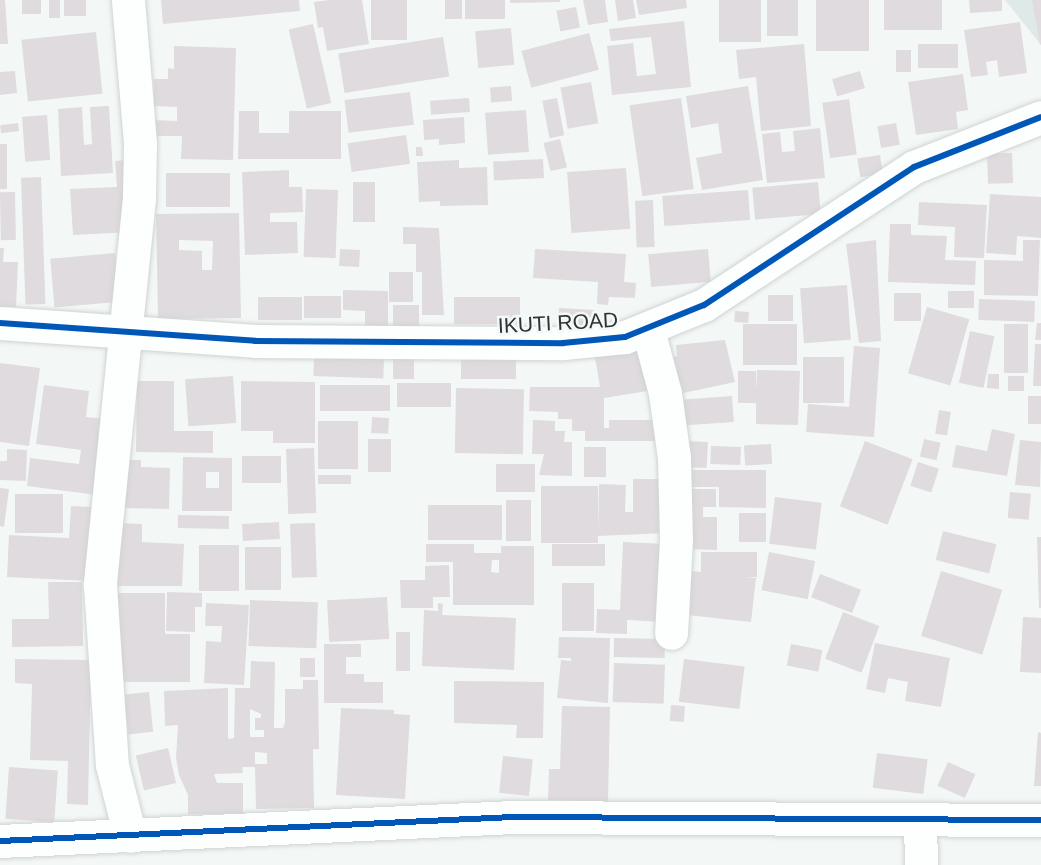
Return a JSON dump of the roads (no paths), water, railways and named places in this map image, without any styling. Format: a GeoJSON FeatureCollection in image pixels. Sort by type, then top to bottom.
{"type":"FeatureCollection","features":[{"type":"Feature","properties":{"kind":"street"},"geometry":{"type":"LineString","coordinates":[[128,0],[140,144],[128,334],[105,511],[100,585],[112,765],[130,836]]}},
{"type":"Feature","properties":{"kind":"street","name":"IKUTI ROAD"},"geometry":{"type":"LineString","coordinates":[[0,323],[128,334],[255,341],[501,344],[606,340],[648,330],[704,305],[914,167],[1041,117]]}},
{"type":"Feature","properties":{"kind":"street"},"geometry":{"type":"LineString","coordinates":[[648,330],[665,393],[674,458],[676,539],[671,633]]}},
{"type":"Feature","properties":{"kind":"street"},"geometry":{"type":"LineString","coordinates":[[0,841],[513,817],[1041,820]]}},
{"type":"Feature","properties":{"kind":"street"},"geometry":{"type":"LineString","coordinates":[[920,819],[921,865]]}}]}
